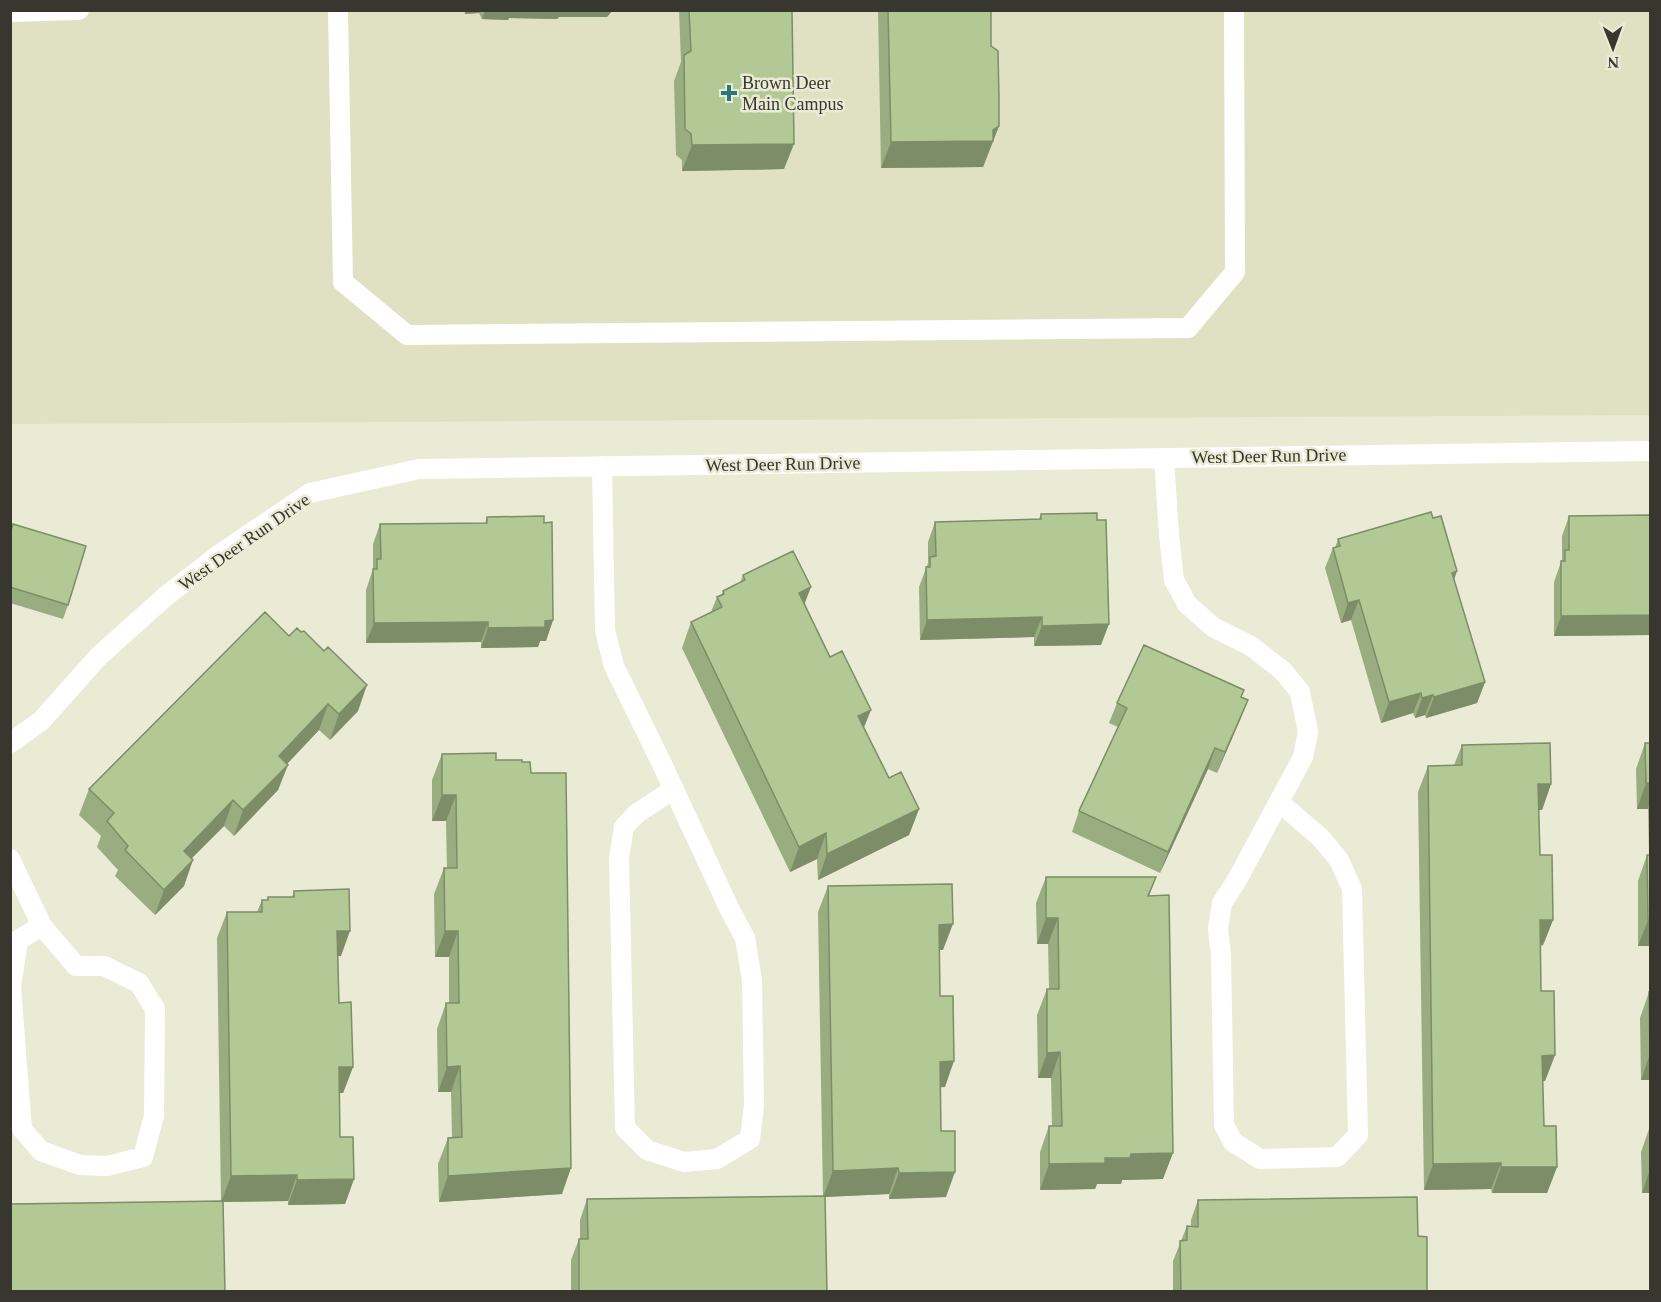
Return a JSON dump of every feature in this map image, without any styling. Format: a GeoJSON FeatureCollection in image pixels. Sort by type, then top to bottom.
{"type":"FeatureCollection","features":[{"type":"Feature","properties":{"kind":"lane"},"geometry":{"type":"LineString","coordinates":[[10,12],[79,10]]}},
{"type":"Feature","properties":{"kind":"lane"},"geometry":{"type":"LineString","coordinates":[[338,10],[343,282],[407,335],[1188,328],[1235,272],[1234,10]]}},
{"type":"Feature","properties":{"kind":"lane","name":"West Deer Run Drive"},"geometry":{"type":"LineString","coordinates":[[10,742],[41,721],[99,656],[166,596],[220,554],[310,493],[419,469],[1650,451]]}},
{"type":"Feature","properties":{"kind":"lane"},"geometry":{"type":"LineString","coordinates":[[1164,458],[1174,580],[1187,604],[1212,627],[1251,646],[1283,671],[1300,692],[1308,732],[1303,757],[1237,880],[1222,903],[1218,929],[1221,956],[1224,1125],[1233,1142],[1260,1159],[1338,1157],[1358,1135],[1352,889],[1339,860],[1321,838],[1279,802]]}},
{"type":"Feature","properties":{"kind":"lane"},"geometry":{"type":"LineString","coordinates":[[602,466],[605,630],[614,666],[674,789],[730,910],[745,938],[752,992],[754,1105],[750,1138],[717,1159],[684,1162],[647,1150],[625,1128],[619,858],[624,827],[636,814],[674,789]]}},
{"type":"Feature","properties":{"kind":"lane"},"geometry":{"type":"LineString","coordinates":[[10,859],[42,926],[76,966],[104,966],[139,983],[155,1009],[154,1116],[143,1157],[107,1166],[80,1165],[41,1151],[22,1129],[11,987],[18,940],[42,926]]}},
{"type":"Feature","properties":{"kind":"shaded area"},"geometry":{"type":"Polygon","coordinates":[[[10,11],[1650,11],[1650,415],[11,424],[10,11]]]}},
{"type":"Feature","properties":{"kind":"building","name":"Brown Deer Main Campus"},"geometry":{"type":"Polygon","coordinates":[[[689,10],[792,10],[794,144],[692,145],[691,134],[685,129],[684,55],[691,51],[689,10]]]}},
{"type":"Feature","properties":{"kind":"building","name":"Brown Deer Main Campus"},"geometry":{"type":"Polygon","coordinates":[[[888,10],[991,10],[991,46],[998,51],[999,100],[999,126],[993,130],[993,141],[891,142],[888,10]]]}},
{"type":"Feature","properties":{"kind":"building"},"geometry":{"type":"Polygon","coordinates":[[[1431,512],[1433,518],[1441,516],[1457,571],[1452,573],[1485,682],[1434,697],[1433,695],[1422,698],[1421,693],[1389,702],[1359,600],[1348,603],[1333,548],[1340,546],[1338,539],[1431,512]]]}},
{"type":"Feature","properties":{"kind":"building"},"geometry":{"type":"Polygon","coordinates":[[[1097,513],[1097,520],[1106,520],[1109,624],[1042,626],[1042,617],[927,620],[926,567],[930,567],[930,557],[936,556],[935,522],[1041,519],[1041,514],[1097,513]]]}},
{"type":"Feature","properties":{"kind":"building"},"geometry":{"type":"Polygon","coordinates":[[[1650,515],[1650,615],[1561,616],[1561,561],[1565,561],[1565,550],[1569,550],[1569,516],[1650,515]]]}},
{"type":"Feature","properties":{"kind":"building"},"geometry":{"type":"Polygon","coordinates":[[[544,516],[544,523],[552,522],[553,620],[545,621],[545,627],[488,628],[488,622],[374,623],[373,569],[377,569],[377,559],[381,559],[380,524],[487,523],[487,517],[544,516]]]}},
{"type":"Feature","properties":{"kind":"building"},"geometry":{"type":"Polygon","coordinates":[[[13,524],[86,546],[68,605],[10,587],[10,533],[13,524]]]}},
{"type":"Feature","properties":{"kind":"building"},"geometry":{"type":"Polygon","coordinates":[[[793,551],[811,587],[799,593],[830,657],[842,651],[871,710],[858,716],[889,778],[901,772],[919,809],[827,854],[826,833],[799,847],[691,622],[722,607],[717,597],[724,594],[723,591],[745,580],[743,575],[793,551]]]}},
{"type":"Feature","properties":{"kind":"building"},"geometry":{"type":"Polygon","coordinates":[[[265,612],[289,636],[297,628],[301,632],[304,631],[324,651],[328,647],[367,685],[339,714],[328,704],[279,756],[288,765],[243,810],[233,800],[184,851],[193,860],[164,890],[125,850],[128,846],[107,821],[114,813],[89,789],[265,612]]]}},
{"type":"Feature","properties":{"kind":"building"},"geometry":{"type":"Polygon","coordinates":[[[1144,645],[1244,690],[1241,697],[1248,700],[1225,752],[1215,748],[1168,852],[1079,811],[1127,708],[1117,703],[1144,645]]]}},
{"type":"Feature","properties":{"kind":"building"},"geometry":{"type":"Polygon","coordinates":[[[1550,743],[1551,784],[1538,784],[1540,855],[1552,855],[1553,920],[1540,920],[1541,991],[1554,991],[1555,1055],[1542,1056],[1544,1126],[1556,1126],[1557,1167],[1501,1167],[1501,1163],[1433,1164],[1428,766],[1462,765],[1462,745],[1550,743]]]}},
{"type":"Feature","properties":{"kind":"building"},"geometry":{"type":"Polygon","coordinates":[[[1645,743],[1650,743],[1650,783],[1646,783],[1645,743]]]}},
{"type":"Feature","properties":{"kind":"building"},"geometry":{"type":"Polygon","coordinates":[[[496,753],[496,760],[530,762],[531,773],[566,773],[571,1168],[448,1176],[448,1138],[462,1137],[460,1066],[447,1067],[446,1003],[459,1003],[458,931],[445,931],[444,868],[457,868],[456,795],[442,795],[442,754],[496,753]]]}},
{"type":"Feature","properties":{"kind":"building"},"geometry":{"type":"Polygon","coordinates":[[[1647,855],[1650,855],[1650,920],[1648,920],[1647,855]]]}},
{"type":"Feature","properties":{"kind":"building"},"geometry":{"type":"Polygon","coordinates":[[[1046,877],[1156,877],[1148,896],[1169,895],[1173,1153],[1131,1154],[1130,1158],[1105,1158],[1105,1163],[1049,1164],[1049,1126],[1062,1126],[1060,1052],[1047,1053],[1047,989],[1059,989],[1058,918],[1046,918],[1046,877]]]}},
{"type":"Feature","properties":{"kind":"building"},"geometry":{"type":"Polygon","coordinates":[[[952,884],[953,924],[939,925],[940,996],[953,996],[954,1061],[940,1062],[941,1131],[955,1131],[955,1172],[899,1173],[898,1168],[833,1171],[828,886],[952,884]]]}},
{"type":"Feature","properties":{"kind":"building"},"geometry":{"type":"Polygon","coordinates":[[[349,889],[350,931],[337,931],[339,1003],[351,1002],[353,1067],[339,1067],[340,1137],[353,1137],[354,1179],[297,1180],[297,1175],[231,1176],[227,912],[262,912],[262,900],[268,900],[268,897],[294,897],[294,891],[349,889]]]}},
{"type":"Feature","properties":{"kind":"building"},"geometry":{"type":"Polygon","coordinates":[[[1649,992],[1650,992],[1650,1054],[1649,992]]]}},
{"type":"Feature","properties":{"kind":"building"},"geometry":{"type":"Polygon","coordinates":[[[825,1196],[827,1292],[579,1292],[579,1239],[588,1239],[587,1199],[825,1196]]]}},
{"type":"Feature","properties":{"kind":"building"},"geometry":{"type":"Polygon","coordinates":[[[1417,1197],[1418,1236],[1427,1237],[1427,1292],[1181,1292],[1180,1241],[1187,1240],[1187,1226],[1198,1227],[1198,1200],[1417,1197]]]}},
{"type":"Feature","properties":{"kind":"building"},"geometry":{"type":"Polygon","coordinates":[[[223,1201],[225,1292],[10,1292],[10,1204],[223,1201]]]}},
{"type":"Feature","properties":{"kind":"place","name":"Brown Deer Main Campus"},"geometry":{"type":"Point","coordinates":[729,93]}}]}
